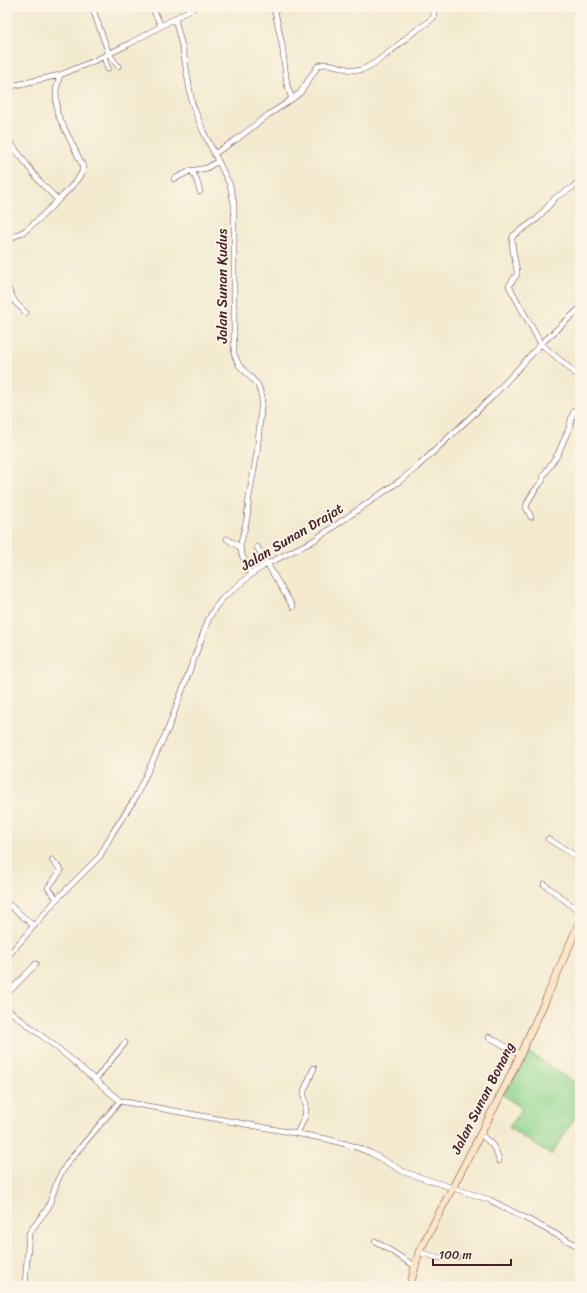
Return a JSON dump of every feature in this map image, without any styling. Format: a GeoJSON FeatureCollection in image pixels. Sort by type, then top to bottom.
{"type":"FeatureCollection","features":[{"type":"Feature","properties":{"kind":"street"},"geometry":{"type":"LineString","coordinates":[[92,7],[106,55],[108,69]]}},
{"type":"Feature","properties":{"kind":"street"},"geometry":{"type":"LineString","coordinates":[[152,7],[161,26]]}},
{"type":"Feature","properties":{"kind":"street"},"geometry":{"type":"LineString","coordinates":[[7,87],[60,75],[129,44],[195,7]]}},
{"type":"Feature","properties":{"kind":"street"},"geometry":{"type":"LineString","coordinates":[[274,7],[282,44],[287,85],[292,99]]}},
{"type":"Feature","properties":{"kind":"street"},"geometry":{"type":"LineString","coordinates":[[214,154],[237,139],[303,90],[314,70],[319,65],[327,64],[355,70],[361,70],[370,66],[433,18],[434,13],[430,7]]}},
{"type":"Feature","properties":{"kind":"street","name":"Jalan Sunan Kudus"},"geometry":{"type":"LineString","coordinates":[[175,19],[183,50],[192,103],[203,131],[230,185],[234,203],[234,354],[239,365],[258,385],[262,398],[257,453],[249,497],[247,518],[240,547]]}},
{"type":"Feature","properties":{"kind":"street"},"geometry":{"type":"LineString","coordinates":[[106,55],[118,66]]}},
{"type":"Feature","properties":{"kind":"street"},"geometry":{"type":"LineString","coordinates":[[7,240],[27,229],[58,200],[82,172],[83,168],[57,113],[56,90],[60,75]]}},
{"type":"Feature","properties":{"kind":"street"},"geometry":{"type":"LineString","coordinates":[[7,138],[39,181],[58,200]]}},
{"type":"Feature","properties":{"kind":"street"},"geometry":{"type":"LineString","coordinates":[[174,180],[192,170],[207,168],[218,161]]}},
{"type":"Feature","properties":{"kind":"street"},"geometry":{"type":"LineString","coordinates":[[192,170],[200,192]]}},
{"type":"Feature","properties":{"kind":"street"},"geometry":{"type":"LineString","coordinates":[[580,180],[572,188],[556,197],[537,219],[513,236],[517,274],[509,285],[509,288],[541,344],[580,376]]}},
{"type":"Feature","properties":{"kind":"street"},"geometry":{"type":"LineString","coordinates":[[7,287],[15,302],[26,313]]}},
{"type":"Feature","properties":{"kind":"street","name":"Jalan Sunan Drajat"},"geometry":{"type":"LineString","coordinates":[[7,957],[57,899],[100,856],[113,832],[134,800],[168,729],[209,618],[222,599],[267,564],[317,539],[416,468],[492,397],[541,344],[580,308]]}},
{"type":"Feature","properties":{"kind":"street"},"geometry":{"type":"LineString","coordinates":[[531,517],[526,507],[529,499],[534,490],[543,480],[543,476],[558,454],[573,413],[580,404]]}},
{"type":"Feature","properties":{"kind":"street"},"geometry":{"type":"LineString","coordinates":[[227,539],[240,547],[251,575]]}},
{"type":"Feature","properties":{"kind":"street"},"geometry":{"type":"LineString","coordinates":[[257,547],[293,607]]}},
{"type":"Feature","properties":{"kind":"street"},"geometry":{"type":"LineString","coordinates":[[548,839],[580,860]]}},
{"type":"Feature","properties":{"kind":"street"},"geometry":{"type":"LineString","coordinates":[[52,860],[61,870],[48,888],[57,899]]}},
{"type":"Feature","properties":{"kind":"street"},"geometry":{"type":"LineString","coordinates":[[544,884],[580,912]]}},
{"type":"Feature","properties":{"kind":"street"},"geometry":{"type":"LineString","coordinates":[[7,903],[34,926]]}},
{"type":"Feature","properties":{"kind":"street","name":"Jalan Sunan Bonang"},"geometry":{"type":"LineString","coordinates":[[410,1286],[419,1252],[508,1083],[580,921]]}},
{"type":"Feature","properties":{"kind":"street"},"geometry":{"type":"LineString","coordinates":[[7,994],[36,964]]}},
{"type":"Feature","properties":{"kind":"street"},"geometry":{"type":"LineString","coordinates":[[7,1009],[60,1050],[120,1101],[327,1139],[353,1146],[371,1153],[404,1172],[490,1200],[580,1247]]}},
{"type":"Feature","properties":{"kind":"street"},"geometry":{"type":"LineString","coordinates":[[489,1037],[521,1055]]}},
{"type":"Feature","properties":{"kind":"street"},"geometry":{"type":"LineString","coordinates":[[95,1080],[125,1043]]}},
{"type":"Feature","properties":{"kind":"street"},"geometry":{"type":"LineString","coordinates":[[297,1134],[306,1111],[304,1091],[314,1068]]}},
{"type":"Feature","properties":{"kind":"street"},"geometry":{"type":"LineString","coordinates":[[25,1286],[29,1233],[48,1208],[53,1190],[62,1170],[120,1101]]}},
{"type":"Feature","properties":{"kind":"street"},"geometry":{"type":"LineString","coordinates":[[480,1134],[493,1146],[497,1152],[499,1161]]}},
{"type":"Feature","properties":{"kind":"street"},"geometry":{"type":"LineString","coordinates":[[375,1241],[415,1266]]}},
{"type":"Feature","properties":{"kind":"street"},"geometry":{"type":"LineString","coordinates":[[419,1252],[439,1258],[448,1255],[457,1257]]}},
{"type":"Feature","properties":{"kind":"green space"},"geometry":{"type":"Polygon","coordinates":[[[530,1053],[580,1086],[580,1110],[551,1155],[509,1128],[522,1108],[503,1095],[530,1053]]]}}]}
